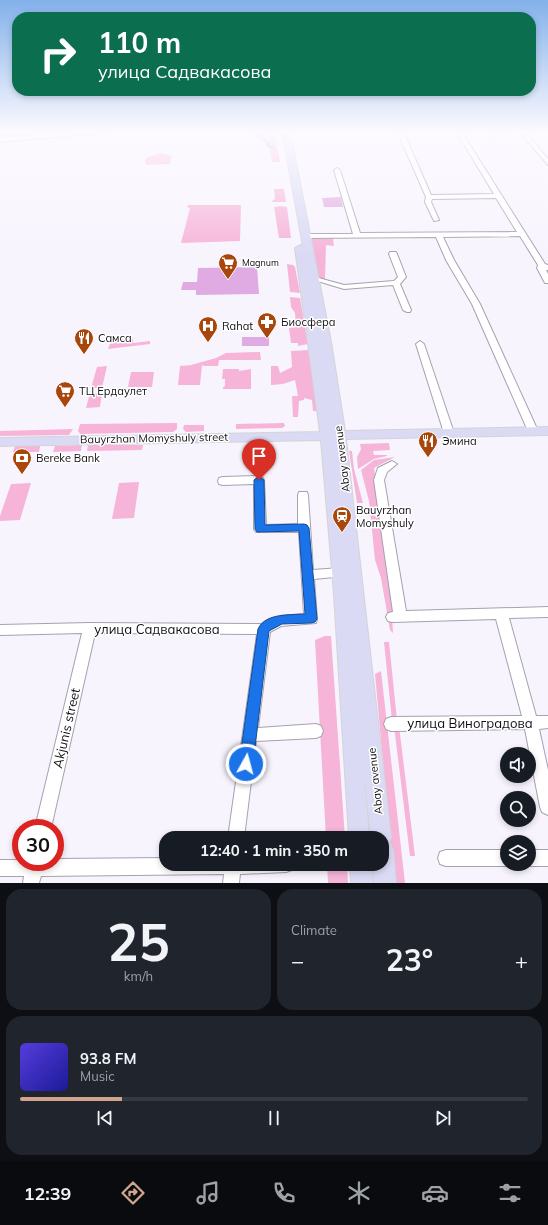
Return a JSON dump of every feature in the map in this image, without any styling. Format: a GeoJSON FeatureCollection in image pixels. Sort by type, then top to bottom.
{"type":"FeatureCollection","features":[{"type":"Feature","properties":{"kind":"main road","name":"Abay avenue"},"geometry":{"type":"LineString","coordinates":[[288,172],[316,347],[333,435],[340,573],[358,831]]}},
{"type":"Feature","properties":{"kind":"main road","name":"Abay avenue"},"geometry":{"type":"LineString","coordinates":[[295,172],[315,279],[380,831]]}},
{"type":"Feature","properties":{"kind":"main road","name":"Bauyrzhan Momyshuly street"},"geometry":{"type":"LineString","coordinates":[[0,442],[548,431]]}},
{"type":"Feature","properties":{"kind":"main road"},"geometry":{"type":"LineString","coordinates":[[361,871],[362,883]]}},
{"type":"Feature","properties":{"kind":"main road"},"geometry":{"type":"LineString","coordinates":[[384,871],[385,883]]}},
{"type":"Feature","properties":{"kind":"street"},"geometry":{"type":"LineString","coordinates":[[338,172],[357,235]]}},
{"type":"Feature","properties":{"kind":"street"},"geometry":{"type":"LineString","coordinates":[[417,172],[436,220]]}},
{"type":"Feature","properties":{"kind":"street"},"geometry":{"type":"LineString","coordinates":[[484,172],[545,266],[541,268],[548,281]]}},
{"type":"Feature","properties":{"kind":"street"},"geometry":{"type":"LineString","coordinates":[[428,197],[498,196]]}},
{"type":"Feature","properties":{"kind":"street"},"geometry":{"type":"LineString","coordinates":[[306,236],[523,234]]}},
{"type":"Feature","properties":{"kind":"street"},"geometry":{"type":"LineString","coordinates":[[439,235],[450,260],[476,304],[533,431]]}},
{"type":"Feature","properties":{"kind":"street"},"geometry":{"type":"LineString","coordinates":[[315,279],[344,287],[396,283],[402,277],[393,254]]}},
{"type":"Feature","properties":{"kind":"street"},"geometry":{"type":"LineString","coordinates":[[396,283],[407,310]]}},
{"type":"Feature","properties":{"kind":"street"},"geometry":{"type":"LineString","coordinates":[[420,344],[448,432]]}},
{"type":"Feature","properties":{"kind":"street"},"geometry":{"type":"LineString","coordinates":[[392,464],[382,470],[379,480],[396,616],[548,612]]}},
{"type":"Feature","properties":{"kind":"street"},"geometry":{"type":"LineString","coordinates":[[224,480],[259,480],[260,529],[304,528]]}},
{"type":"Feature","properties":{"kind":"street"},"geometry":{"type":"LineString","coordinates":[[303,495],[307,575],[340,573]]}},
{"type":"Feature","properties":{"kind":"street","name":"улица Садвакасова"},"geometry":{"type":"LineString","coordinates":[[0,630],[90,628],[264,629],[270,624],[282,620],[311,619],[307,575]]}},
{"type":"Feature","properties":{"kind":"street"},"geometry":{"type":"LineString","coordinates":[[501,613],[531,723],[548,807]]}},
{"type":"Feature","properties":{"kind":"street","name":"Akjunis street"},"geometry":{"type":"LineString","coordinates":[[45,819],[90,628]]}},
{"type":"Feature","properties":{"kind":"street"},"geometry":{"type":"LineString","coordinates":[[237,831],[264,629]]}},
{"type":"Feature","properties":{"kind":"street","name":"улица Виноградова"},"geometry":{"type":"LineString","coordinates":[[391,724],[548,722]]}},
{"type":"Feature","properties":{"kind":"street"},"geometry":{"type":"LineString","coordinates":[[250,735],[316,731]]}},
{"type":"Feature","properties":{"kind":"street"},"geometry":{"type":"LineString","coordinates":[[446,858],[500,858]]}},
{"type":"Feature","properties":{"kind":"street"},"geometry":{"type":"LineString","coordinates":[[536,858],[548,858]]}},
{"type":"Feature","properties":{"kind":"street"},"geometry":{"type":"LineString","coordinates":[[64,870],[159,867]]}},
{"type":"Feature","properties":{"kind":"street"},"geometry":{"type":"LineString","coordinates":[[0,868],[12,869]]}},
{"type":"Feature","properties":{"kind":"street"},"geometry":{"type":"LineString","coordinates":[[230,883],[232,871]]}},
{"type":"Feature","properties":{"kind":"shaded area"},"geometry":{"type":"Polygon","coordinates":[[[274,189],[284,189],[286,202],[272,202],[275,199],[274,189]]]}},
{"type":"Feature","properties":{"kind":"shaded area"},"geometry":{"type":"Polygon","coordinates":[[[188,205],[241,205],[240,241],[181,243],[190,208],[187,207],[188,205]]]}},
{"type":"Feature","properties":{"kind":"shaded area"},"geometry":{"type":"Polygon","coordinates":[[[274,207],[287,207],[291,238],[279,238],[274,207]]]}},
{"type":"Feature","properties":{"kind":"shaded area"},"geometry":{"type":"Polygon","coordinates":[[[312,237],[333,238],[334,246],[326,245],[325,279],[316,278],[309,243],[312,237]]]}},
{"type":"Feature","properties":{"kind":"shaded area"},"geometry":{"type":"Polygon","coordinates":[[[287,264],[295,267],[300,293],[290,292],[287,264]]]}},
{"type":"Feature","properties":{"kind":"shaded area"},"geometry":{"type":"Polygon","coordinates":[[[290,297],[300,298],[308,344],[298,346],[298,343],[291,343],[289,328],[296,327],[295,313],[291,307],[290,297]]]}},
{"type":"Feature","properties":{"kind":"shaded area"},"geometry":{"type":"Polygon","coordinates":[[[133,338],[133,343],[150,341],[150,344],[108,349],[112,339],[133,338]]]}},
{"type":"Feature","properties":{"kind":"shaded area"},"geometry":{"type":"Polygon","coordinates":[[[309,350],[317,411],[313,411],[312,400],[304,398],[304,400],[299,401],[298,417],[293,417],[292,396],[298,396],[295,380],[283,384],[271,385],[271,366],[278,366],[280,373],[292,367],[291,351],[309,350]]]}},
{"type":"Feature","properties":{"kind":"shaded area"},"geometry":{"type":"Polygon","coordinates":[[[260,352],[261,360],[219,360],[218,366],[202,365],[200,385],[178,385],[180,366],[193,365],[191,365],[216,358],[226,353],[260,352]]]}},
{"type":"Feature","properties":{"kind":"shaded area"},"geometry":{"type":"Polygon","coordinates":[[[107,366],[102,388],[91,388],[97,367],[107,366]]]}},
{"type":"Feature","properties":{"kind":"shaded area"},"geometry":{"type":"Polygon","coordinates":[[[223,369],[239,369],[239,371],[251,369],[251,389],[223,389],[225,386],[225,379],[222,379],[223,369]]]}},
{"type":"Feature","properties":{"kind":"shaded area"},"geometry":{"type":"Polygon","coordinates":[[[131,372],[154,372],[152,387],[128,387],[131,372]]]}},
{"type":"Feature","properties":{"kind":"shaded area"},"geometry":{"type":"Polygon","coordinates":[[[90,393],[102,393],[100,407],[86,408],[90,393]]]}},
{"type":"Feature","properties":{"kind":"shaded area"},"geometry":{"type":"Polygon","coordinates":[[[177,423],[177,429],[173,432],[80,434],[78,431],[80,424],[177,423]]]}},
{"type":"Feature","properties":{"kind":"shaded area"},"geometry":{"type":"Polygon","coordinates":[[[284,423],[285,426],[282,428],[236,429],[236,424],[284,423]]]}},
{"type":"Feature","properties":{"kind":"shaded area"},"geometry":{"type":"Polygon","coordinates":[[[184,425],[204,425],[204,431],[186,432],[183,429],[184,425]]]}},
{"type":"Feature","properties":{"kind":"shaded area"},"geometry":{"type":"Polygon","coordinates":[[[73,429],[69,435],[0,436],[0,431],[73,429]]]}},
{"type":"Feature","properties":{"kind":"shaded area"},"geometry":{"type":"Polygon","coordinates":[[[389,443],[390,450],[373,451],[374,455],[387,456],[374,459],[358,469],[357,457],[361,449],[360,444],[389,443]]]}},
{"type":"Feature","properties":{"kind":"shaded area"},"geometry":{"type":"Polygon","coordinates":[[[82,445],[81,451],[53,452],[55,446],[82,445]]]}},
{"type":"Feature","properties":{"kind":"shaded area"},"geometry":{"type":"Polygon","coordinates":[[[88,445],[143,445],[142,450],[87,451],[88,445]]]}},
{"type":"Feature","properties":{"kind":"shaded area"},"geometry":{"type":"Polygon","coordinates":[[[15,446],[40,446],[39,452],[13,452],[15,446]]]}},
{"type":"Feature","properties":{"kind":"shaded area"},"geometry":{"type":"Polygon","coordinates":[[[349,451],[352,451],[354,469],[363,503],[357,503],[349,451]]]}},
{"type":"Feature","properties":{"kind":"shaded area"},"geometry":{"type":"Polygon","coordinates":[[[395,457],[374,468],[394,616],[392,617],[393,633],[390,630],[381,578],[375,560],[369,501],[361,470],[374,460],[395,457]]]}},
{"type":"Feature","properties":{"kind":"shaded area"},"geometry":{"type":"Polygon","coordinates":[[[139,482],[134,518],[112,519],[119,483],[139,482]]]}},
{"type":"Feature","properties":{"kind":"shaded area"},"geometry":{"type":"Polygon","coordinates":[[[31,483],[20,520],[0,521],[0,516],[11,484],[31,483]]]}},
{"type":"Feature","properties":{"kind":"shaded area"},"geometry":{"type":"Polygon","coordinates":[[[325,636],[331,636],[345,831],[326,831],[315,640],[325,636]]]}},
{"type":"Feature","properties":{"kind":"shaded area"},"geometry":{"type":"Polygon","coordinates":[[[384,642],[389,642],[397,720],[392,721],[384,642]]]}},
{"type":"Feature","properties":{"kind":"shaded area"},"geometry":{"type":"Polygon","coordinates":[[[381,671],[405,883],[394,883],[375,674],[381,671]]]}},
{"type":"Feature","properties":{"kind":"shaded area"},"geometry":{"type":"Polygon","coordinates":[[[394,726],[399,726],[415,856],[410,856],[394,726]]]}},
{"type":"Feature","properties":{"kind":"shaded area"},"geometry":{"type":"Polygon","coordinates":[[[327,871],[347,871],[348,883],[328,883],[327,871]]]}},
{"type":"Feature","properties":{"kind":"building"},"geometry":{"type":"Polygon","coordinates":[[[341,197],[343,207],[324,207],[322,198],[341,197]]]}},
{"type":"Feature","properties":{"kind":"building","name":"Magnum"},"geometry":{"type":"Polygon","coordinates":[[[257,267],[259,294],[196,295],[196,290],[181,290],[183,282],[197,282],[198,268],[257,267]]]}},
{"type":"Feature","properties":{"kind":"building"},"geometry":{"type":"Polygon","coordinates":[[[242,337],[269,337],[269,346],[242,346],[242,337]]]}},
{"type":"Feature","properties":{"kind":"place","name":"Magnum"},"geometry":{"type":"Point","coordinates":[228,280]}},
{"type":"Feature","properties":{"kind":"place","name":"Биосфера"},"geometry":{"type":"Point","coordinates":[267,339]}},
{"type":"Feature","properties":{"kind":"place","name":"Rahat"},"geometry":{"type":"Point","coordinates":[208,343]}},
{"type":"Feature","properties":{"kind":"place","name":"Самса"},"geometry":{"type":"Point","coordinates":[84,355]}},
{"type":"Feature","properties":{"kind":"place","name":"ТЦ Ердаулет"},"geometry":{"type":"Point","coordinates":[65,408]}},
{"type":"Feature","properties":{"kind":"place","name":"Эмина"},"geometry":{"type":"Point","coordinates":[428,458]}},
{"type":"Feature","properties":{"kind":"place","name":"Bereke Bank"},"geometry":{"type":"Point","coordinates":[22,475]}},
{"type":"Feature","properties":{"kind":"place","name":"Bauyrzhan Momyshuly"},"geometry":{"type":"Point","coordinates":[342,533]}},
{"type":"Feature","properties":{"kind":"route"},"geometry":{"type":"LineString","coordinates":[[246,764],[264,629],[270,624],[282,620],[311,619],[304,528],[260,529],[259,480]]}}]}
